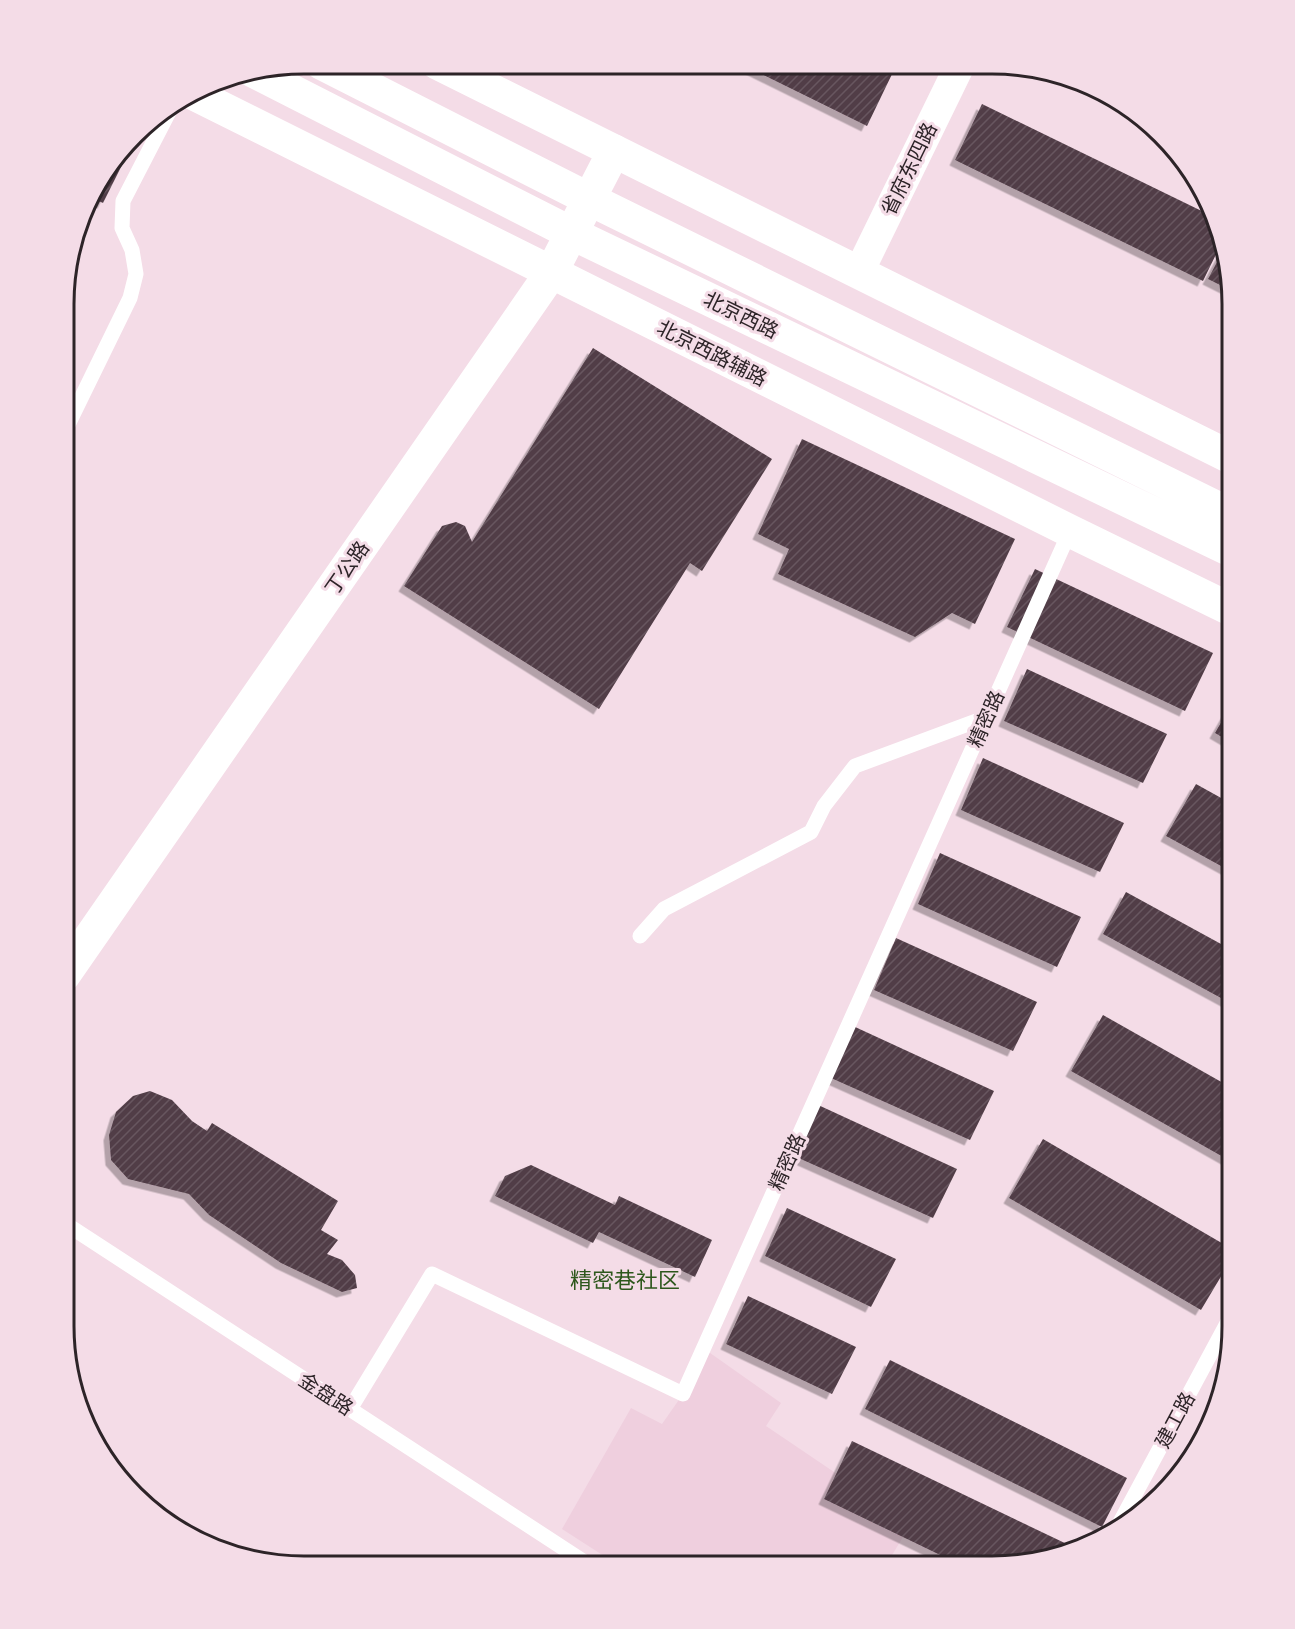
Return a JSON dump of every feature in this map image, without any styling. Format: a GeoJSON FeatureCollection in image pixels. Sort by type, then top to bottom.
{"type":"FeatureCollection","features":[{"type":"Feature","properties":{"kind":"main road","name":"北京西路"},"geometry":{"type":"LineString","coordinates":[[343,74],[589,199],[1222,510]]}},
{"type":"Feature","properties":{"kind":"main road"},"geometry":{"type":"LineString","coordinates":[[459,74],[1222,453]]}},
{"type":"Feature","properties":{"kind":"main road","name":"北京西路"},"geometry":{"type":"LineString","coordinates":[[264,77],[571,233],[1222,546]]}},
{"type":"Feature","properties":{"kind":"main road","name":"北京西路辅路"},"geometry":{"type":"LineString","coordinates":[[201,98],[1222,605]]}},
{"type":"Feature","properties":{"kind":"main road","name":"丁公路"},"geometry":{"type":"LineString","coordinates":[[74,961],[551,273],[614,151]]}},
{"type":"Feature","properties":{"kind":"street","name":"省府东四路"},"geometry":{"type":"LineString","coordinates":[[859,272],[956,74]]}},
{"type":"Feature","properties":{"kind":"lane"},"geometry":{"type":"LineString","coordinates":[[74,413],[130,298],[136,274],[132,250],[122,228],[123,201],[165,120]]}},
{"type":"Feature","properties":{"kind":"lane","name":"精密路"},"geometry":{"type":"LineString","coordinates":[[350,1409],[432,1274],[682,1394],[1070,531]]}},
{"type":"Feature","properties":{"kind":"lane"},"geometry":{"type":"LineString","coordinates":[[640,936],[664,909],[811,832],[824,806],[855,766],[987,717]]}},
{"type":"Feature","properties":{"kind":"lane","name":"金盘路"},"geometry":{"type":"LineString","coordinates":[[74,1229],[574,1556]]}},
{"type":"Feature","properties":{"kind":"lane","name":"建工路"},"geometry":{"type":"LineString","coordinates":[[1125,1513],[1221,1334]]}},
{"type":"Feature","properties":{"kind":"shaded area"},"geometry":{"type":"Polygon","coordinates":[[[703,1348],[781,1403],[766,1426],[911,1524],[891,1556],[604,1556],[562,1529],[631,1408],[662,1424],[683,1394],[703,1348]]]}},
{"type":"Feature","properties":{"kind":"building"},"geometry":{"type":"Polygon","coordinates":[[[761,74],[892,74],[867,126],[761,74]]]}},
{"type":"Feature","properties":{"kind":"building"},"geometry":{"type":"Polygon","coordinates":[[[982,104],[1202,211],[1216,254],[1203,281],[955,160],[982,104]]]}},
{"type":"Feature","properties":{"kind":"building"},"geometry":{"type":"Polygon","coordinates":[[[126,157],[103,203],[98,201],[126,157]]]}},
{"type":"Feature","properties":{"kind":"building"},"geometry":{"type":"Polygon","coordinates":[[[1218,261],[1221,285],[1208,279],[1218,261]]]}},
{"type":"Feature","properties":{"kind":"building"},"geometry":{"type":"Polygon","coordinates":[[[593,348],[772,459],[702,571],[690,563],[599,709],[404,586],[442,526],[456,522],[465,526],[472,542],[593,348]]]}},
{"type":"Feature","properties":{"kind":"building"},"geometry":{"type":"Polygon","coordinates":[[[802,439],[1015,539],[975,624],[952,613],[915,637],[778,574],[789,549],[758,534],[802,439]]]}},
{"type":"Feature","properties":{"kind":"building"},"geometry":{"type":"Polygon","coordinates":[[[1035,569],[1213,653],[1185,711],[1007,627],[1035,569]]]}},
{"type":"Feature","properties":{"kind":"building"},"geometry":{"type":"Polygon","coordinates":[[[1027,669],[1167,734],[1143,783],[1004,721],[1027,669]]]}},
{"type":"Feature","properties":{"kind":"building"},"geometry":{"type":"Polygon","coordinates":[[[1222,721],[1222,737],[1215,733],[1222,721]]]}},
{"type":"Feature","properties":{"kind":"building"},"geometry":{"type":"Polygon","coordinates":[[[983,758],[1124,823],[1100,872],[961,810],[983,758]]]}},
{"type":"Feature","properties":{"kind":"building"},"geometry":{"type":"Polygon","coordinates":[[[1196,784],[1222,798],[1222,867],[1166,836],[1196,784]]]}},
{"type":"Feature","properties":{"kind":"building"},"geometry":{"type":"Polygon","coordinates":[[[940,853],[1081,917],[1057,967],[918,904],[940,853]]]}},
{"type":"Feature","properties":{"kind":"building"},"geometry":{"type":"Polygon","coordinates":[[[1126,892],[1222,945],[1222,999],[1103,934],[1126,892]]]}},
{"type":"Feature","properties":{"kind":"building"},"geometry":{"type":"Polygon","coordinates":[[[896,938],[1037,1002],[1013,1051],[874,990],[896,938]]]}},
{"type":"Feature","properties":{"kind":"building"},"geometry":{"type":"Polygon","coordinates":[[[1103,1015],[1222,1082],[1222,1156],[1071,1071],[1103,1015]]]}},
{"type":"Feature","properties":{"kind":"building"},"geometry":{"type":"Polygon","coordinates":[[[853,1026],[994,1091],[970,1140],[831,1078],[853,1026]]]}},
{"type":"Feature","properties":{"kind":"building"},"geometry":{"type":"Polygon","coordinates":[[[150,1091],[172,1100],[192,1121],[207,1131],[212,1123],[338,1201],[321,1230],[338,1240],[327,1254],[342,1260],[355,1275],[357,1288],[342,1292],[281,1263],[209,1215],[189,1194],[128,1179],[111,1160],[109,1135],[116,1112],[133,1096],[150,1091]]]}},
{"type":"Feature","properties":{"kind":"building"},"geometry":{"type":"Polygon","coordinates":[[[816,1104],[957,1169],[933,1218],[794,1156],[816,1104]]]}},
{"type":"Feature","properties":{"kind":"building"},"geometry":{"type":"Polygon","coordinates":[[[1043,1139],[1222,1243],[1222,1275],[1201,1310],[1009,1198],[1043,1139]]]}},
{"type":"Feature","properties":{"kind":"building"},"geometry":{"type":"Polygon","coordinates":[[[531,1165],[615,1205],[619,1196],[712,1240],[695,1277],[599,1232],[593,1243],[495,1196],[505,1176],[531,1165]]]}},
{"type":"Feature","properties":{"kind":"building"},"geometry":{"type":"Polygon","coordinates":[[[787,1208],[896,1259],[871,1307],[765,1256],[787,1208]]]}},
{"type":"Feature","properties":{"kind":"building"},"geometry":{"type":"Polygon","coordinates":[[[748,1296],[856,1347],[832,1394],[726,1344],[748,1296]]]}},
{"type":"Feature","properties":{"kind":"building"},"geometry":{"type":"Polygon","coordinates":[[[890,1360],[1127,1478],[1102,1527],[865,1409],[890,1360]]]}},
{"type":"Feature","properties":{"kind":"building"},"geometry":{"type":"Polygon","coordinates":[[[852,1441],[1065,1543],[1022,1554],[942,1556],[824,1499],[852,1441]]]}},
{"type":"Feature","properties":{"kind":"district","name":"精密巷社区"},"geometry":{"type":"Point","coordinates":[625,1280]}}]}
